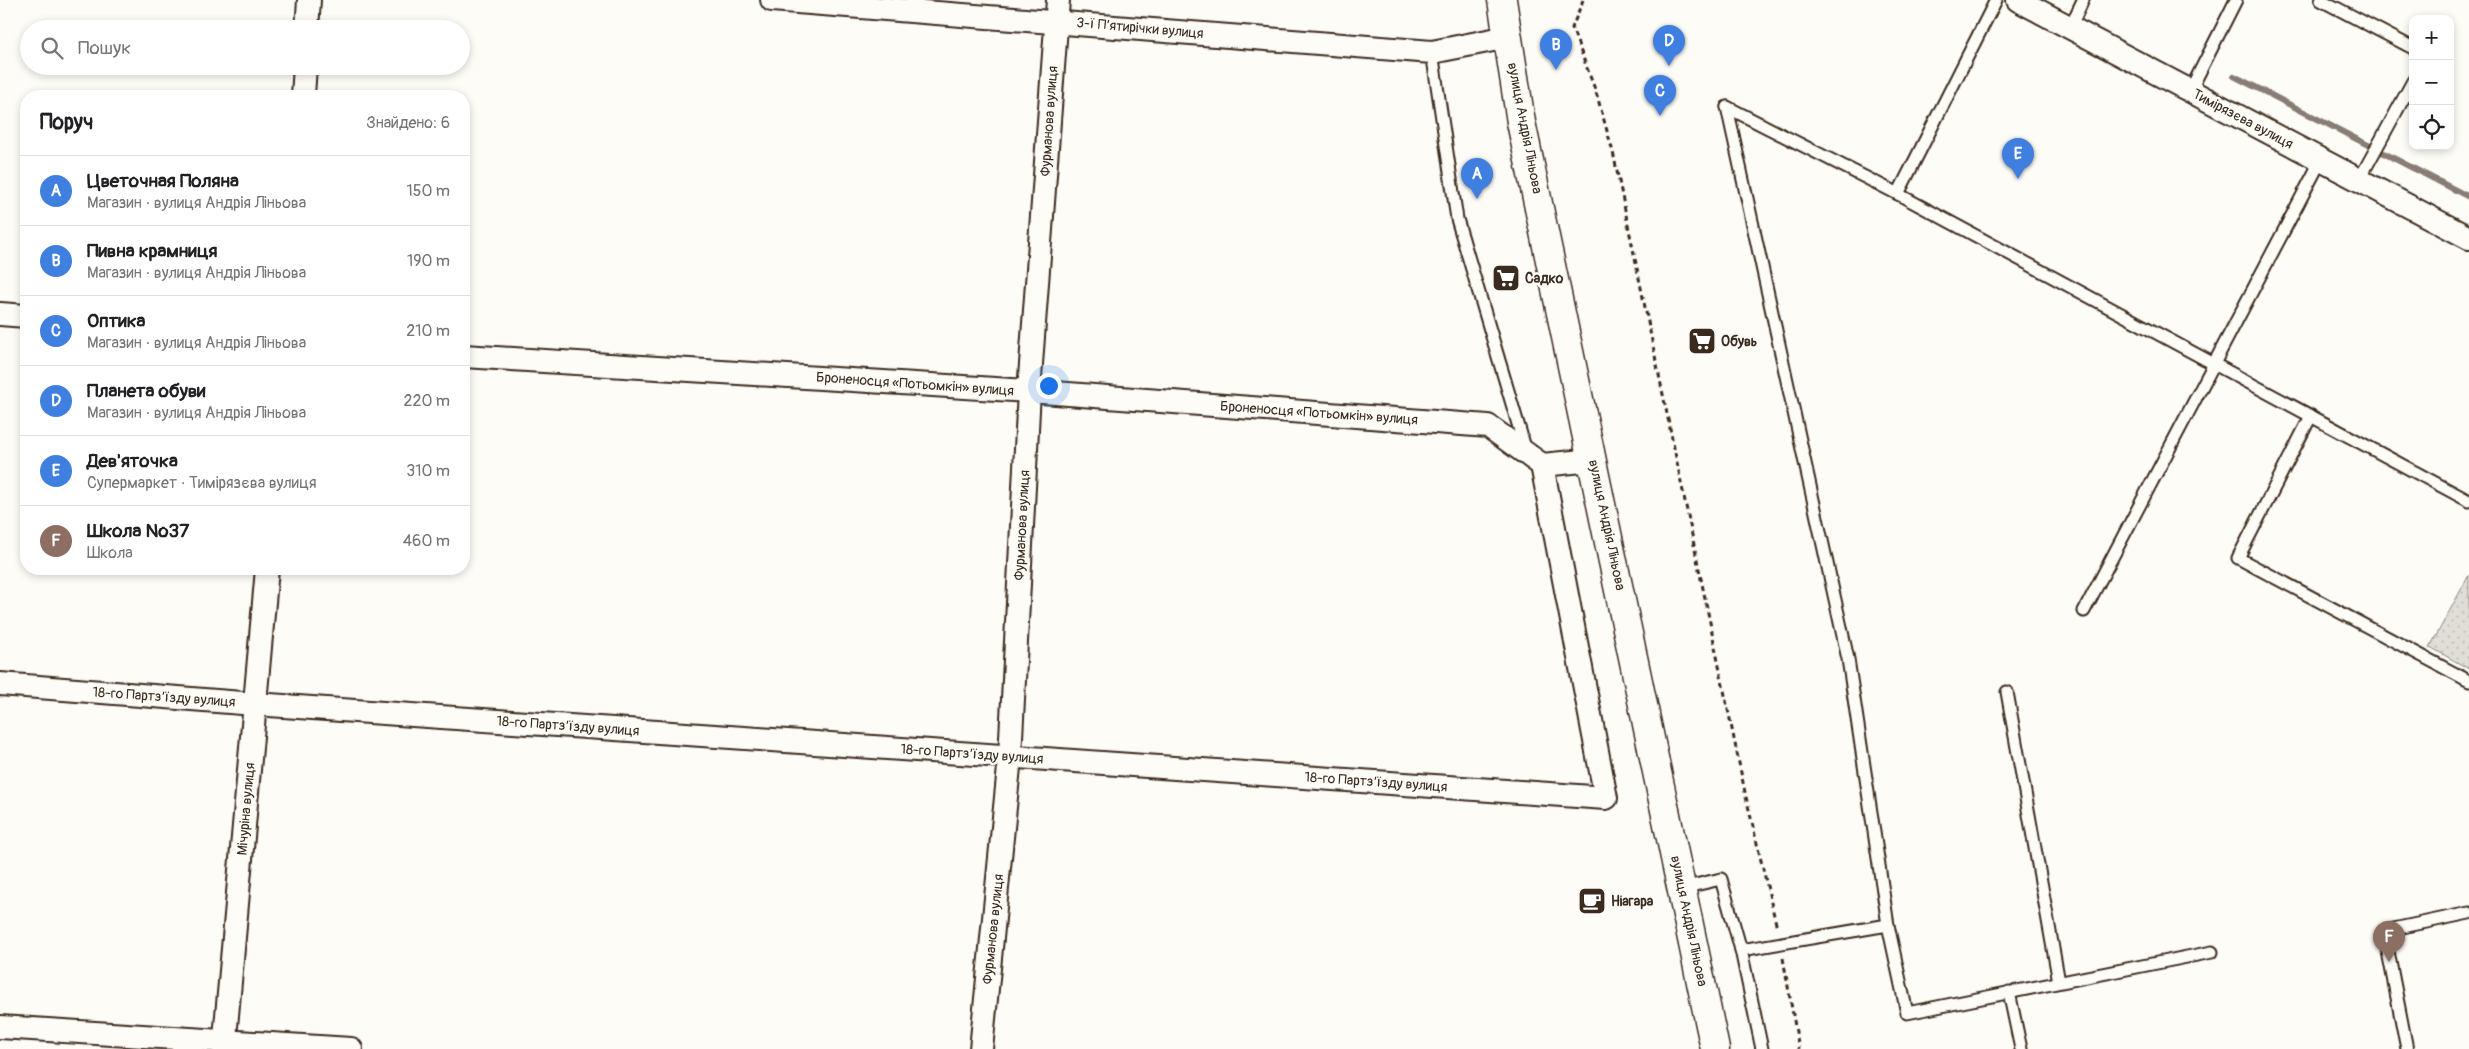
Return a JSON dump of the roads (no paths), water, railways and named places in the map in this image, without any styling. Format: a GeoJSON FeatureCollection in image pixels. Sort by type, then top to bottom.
{"type":"FeatureCollection","features":[{"type":"Feature","properties":{"kind":"main road","name":"вулиця Андрія Ліньова"},"geometry":{"type":"LineString","coordinates":[[1502,0],[1521,122],[1716,1049]]}},
{"type":"Feature","properties":{"kind":"street"},"geometry":{"type":"LineString","coordinates":[[308,20],[309,0]]}},
{"type":"Feature","properties":{"kind":"street","name":"3-ї П’ятирічки вулиця"},"geometry":{"type":"LineString","coordinates":[[772,0],[1057,11],[1432,52],[1508,37]]}},
{"type":"Feature","properties":{"kind":"street","name":"Тимірязєва вулиця"},"geometry":{"type":"LineString","coordinates":[[2018,0],[2469,238]]}},
{"type":"Feature","properties":{"kind":"street","name":"Фурманова вулиця"},"geometry":{"type":"LineString","coordinates":[[981,1049],[1010,757],[1028,391],[1057,11]]}},
{"type":"Feature","properties":{"kind":"street"},"geometry":{"type":"LineString","coordinates":[[303,90],[304,75]]}},
{"type":"Feature","properties":{"kind":"street"},"geometry":{"type":"LineString","coordinates":[[0,314],[20,316]]}},
{"type":"Feature","properties":{"kind":"street","name":"Броненосця «Потьомкін» вулиця"},"geometry":{"type":"LineString","coordinates":[[470,356],[1028,391],[1488,426],[1535,460]]}},
{"type":"Feature","properties":{"kind":"street"},"geometry":{"type":"LineString","coordinates":[[1535,460],[1593,460]]}},
{"type":"Feature","properties":{"kind":"street","name":"18-го Партз’їзду вулиця"},"geometry":{"type":"LineString","coordinates":[[0,684],[255,704],[1606,798],[1535,460]]}},
{"type":"Feature","properties":{"kind":"street","name":"Мічуріна вулиця"},"geometry":{"type":"LineString","coordinates":[[225,1045],[266,575]]}},
{"type":"Feature","properties":{"kind":"street"},"geometry":{"type":"LineString","coordinates":[[0,1026],[225,1045],[351,1049]]}},
{"type":"Feature","properties":{"kind":"lane"},"geometry":{"type":"LineString","coordinates":[[1898,194],[1996,0]]}},
{"type":"Feature","properties":{"kind":"lane"},"geometry":{"type":"LineString","coordinates":[[2070,28],[2083,0]]}},
{"type":"Feature","properties":{"kind":"lane"},"geometry":{"type":"LineString","coordinates":[[2190,91],[2236,0]]}},
{"type":"Feature","properties":{"kind":"lane"},"geometry":{"type":"LineString","coordinates":[[2321,0],[2409,46]]}},
{"type":"Feature","properties":{"kind":"lane"},"geometry":{"type":"LineString","coordinates":[[1432,52],[1457,219],[1535,460]]}},
{"type":"Feature","properties":{"kind":"lane"},"geometry":{"type":"LineString","coordinates":[[2359,180],[2409,88]]}},
{"type":"Feature","properties":{"kind":"lane"},"geometry":{"type":"LineString","coordinates":[[2212,952],[1907,1013],[1888,925],[1848,659],[1728,107],[1898,194],[2469,501]]}},
{"type":"Feature","properties":{"kind":"lane"},"geometry":{"type":"LineString","coordinates":[[2084,611],[2321,160]]}},
{"type":"Feature","properties":{"kind":"lane"},"geometry":{"type":"LineString","coordinates":[[2311,416],[2238,558],[2469,681]]}},
{"type":"Feature","properties":{"kind":"lane"},"geometry":{"type":"LineString","coordinates":[[2007,692],[2059,982]]}},
{"type":"Feature","properties":{"kind":"lane"},"geometry":{"type":"LineString","coordinates":[[1682,888],[1721,879],[1742,950],[1762,1049]]}},
{"type":"Feature","properties":{"kind":"lane"},"geometry":{"type":"LineString","coordinates":[[2407,1049],[2384,931],[2469,913]]}},
{"type":"Feature","properties":{"kind":"lane"},"geometry":{"type":"LineString","coordinates":[[1742,950],[1888,925]]}},
{"type":"Feature","properties":{"kind":"lane"},"geometry":{"type":"LineString","coordinates":[[2009,992],[2022,1049]]}},
{"type":"Feature","properties":{"kind":"waterway"},"geometry":{"type":"LineString","coordinates":[[2234,76],[2469,197]]}},
{"type":"Feature","properties":{"kind":"place","name":"Планета обуви"},"geometry":{"type":"Point","coordinates":[1669,66]}},
{"type":"Feature","properties":{"kind":"place","name":"Пивна крамниця"},"geometry":{"type":"Point","coordinates":[1556,70]}},
{"type":"Feature","properties":{"kind":"place","name":"Оптика"},"geometry":{"type":"Point","coordinates":[1660,116]}},
{"type":"Feature","properties":{"kind":"place","name":"Дев'яточка"},"geometry":{"type":"Point","coordinates":[2018,179]}},
{"type":"Feature","properties":{"kind":"place","name":"Цветочная Поляна"},"geometry":{"type":"Point","coordinates":[1477,199]}},
{"type":"Feature","properties":{"kind":"place","name":"Садко"},"geometry":{"type":"Point","coordinates":[1506,278]}},
{"type":"Feature","properties":{"kind":"place","name":"Обувь"},"geometry":{"type":"Point","coordinates":[1702,341]}},
{"type":"Feature","properties":{"kind":"place","name":"Ніагара"},"geometry":{"type":"Point","coordinates":[1592,901]}},
{"type":"Feature","properties":{"kind":"place","name":"Школа №37"},"geometry":{"type":"Point","coordinates":[2389,962]}}]}
